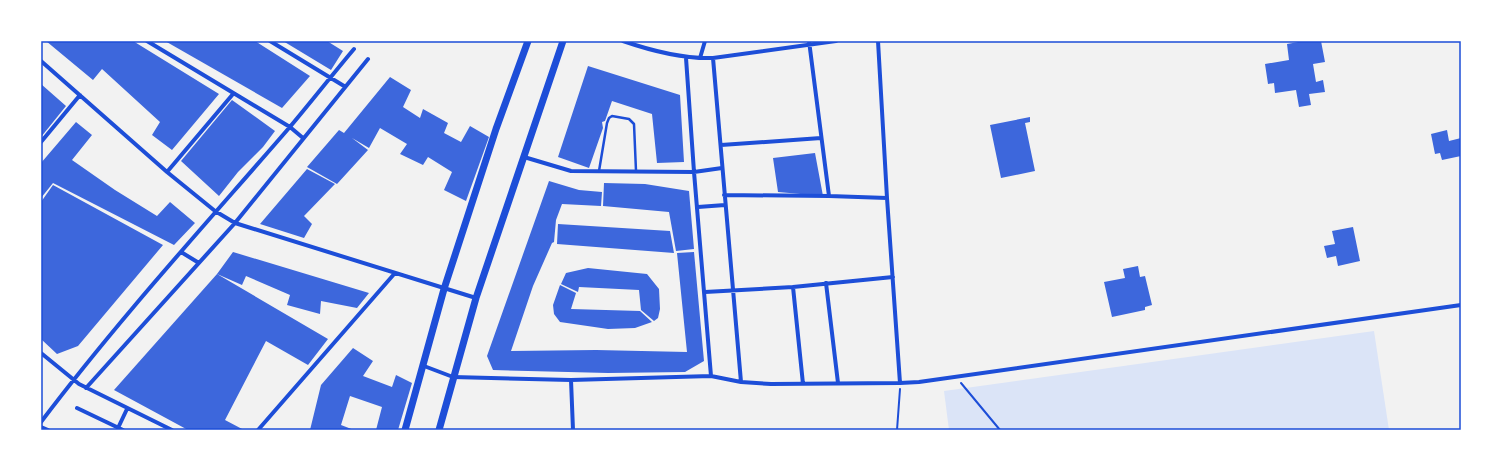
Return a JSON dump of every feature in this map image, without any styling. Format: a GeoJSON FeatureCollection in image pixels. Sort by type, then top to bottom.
{"type":"FeatureCollection","features":[{"type":"Feature","properties":{"kind":"main road"},"geometry":{"type":"LineString","coordinates":[[405,430],[424,366],[444,289],[496,129],[528,41]]}},
{"type":"Feature","properties":{"kind":"main road"},"geometry":{"type":"LineString","coordinates":[[439,430],[452,377],[476,298],[563,41]]}},
{"type":"Feature","properties":{"kind":"street"},"geometry":{"type":"LineString","coordinates":[[146,41],[290,127],[303,138]]}},
{"type":"Feature","properties":{"kind":"street"},"geometry":{"type":"LineString","coordinates":[[270,41],[344,86]]}},
{"type":"Feature","properties":{"kind":"street"},"geometry":{"type":"LineString","coordinates":[[623,41],[686,58],[713,58],[809,43],[836,41]]}},
{"type":"Feature","properties":{"kind":"street"},"geometry":{"type":"LineString","coordinates":[[639,46],[640,41]]}},
{"type":"Feature","properties":{"kind":"street"},"geometry":{"type":"LineString","coordinates":[[700,58],[705,41]]}},
{"type":"Feature","properties":{"kind":"street"},"geometry":{"type":"LineString","coordinates":[[878,41],[900,383]]}},
{"type":"Feature","properties":{"kind":"street"},"geometry":{"type":"LineString","coordinates":[[809,43],[828,196]]}},
{"type":"Feature","properties":{"kind":"street"},"geometry":{"type":"LineString","coordinates":[[41,422],[73,380],[216,211],[290,127],[354,49]]}},
{"type":"Feature","properties":{"kind":"street"},"geometry":{"type":"LineString","coordinates":[[686,58],[711,376]]}},
{"type":"Feature","properties":{"kind":"street"},"geometry":{"type":"LineString","coordinates":[[713,58],[741,382]]}},
{"type":"Feature","properties":{"kind":"street"},"geometry":{"type":"LineString","coordinates":[[86,388],[235,223],[344,86],[368,59]]}},
{"type":"Feature","properties":{"kind":"street"},"geometry":{"type":"LineString","coordinates":[[41,61],[167,172],[216,211],[235,223],[476,298]]}},
{"type":"Feature","properties":{"kind":"street"},"geometry":{"type":"LineString","coordinates":[[167,172],[233,94]]}},
{"type":"Feature","properties":{"kind":"street"},"geometry":{"type":"LineString","coordinates":[[41,142],[80,95]]}},
{"type":"Feature","properties":{"kind":"street"},"geometry":{"type":"LineString","coordinates":[[721,145],[821,138]]}},
{"type":"Feature","properties":{"kind":"street"},"geometry":{"type":"LineString","coordinates":[[524,156],[571,171],[694,172],[722,168]]}},
{"type":"Feature","properties":{"kind":"street"},"geometry":{"type":"LineString","coordinates":[[724,195],[887,198]]}},
{"type":"Feature","properties":{"kind":"street"},"geometry":{"type":"LineString","coordinates":[[698,207],[725,205]]}},
{"type":"Feature","properties":{"kind":"street"},"geometry":{"type":"LineString","coordinates":[[181,252],[198,263]]}},
{"type":"Feature","properties":{"kind":"street"},"geometry":{"type":"LineString","coordinates":[[258,430],[395,273]]}},
{"type":"Feature","properties":{"kind":"street"},"geometry":{"type":"LineString","coordinates":[[705,292],[734,291],[892,277]]}},
{"type":"Feature","properties":{"kind":"street"},"geometry":{"type":"LineString","coordinates":[[826,283],[838,383]]}},
{"type":"Feature","properties":{"kind":"street"},"geometry":{"type":"LineString","coordinates":[[793,286],[803,384]]}},
{"type":"Feature","properties":{"kind":"street"},"geometry":{"type":"LineString","coordinates":[[424,366],[452,377],[571,380],[711,376],[741,382],[803,384],[900,383],[1461,304]]}},
{"type":"Feature","properties":{"kind":"street"},"geometry":{"type":"LineString","coordinates":[[41,353],[73,380],[86,388],[172,430]]}},
{"type":"Feature","properties":{"kind":"street"},"geometry":{"type":"LineString","coordinates":[[571,380],[573,430]]}},
{"type":"Feature","properties":{"kind":"street"},"geometry":{"type":"LineString","coordinates":[[77,408],[123,430]]}},
{"type":"Feature","properties":{"kind":"street"},"geometry":{"type":"LineString","coordinates":[[118,428],[127,409]]}},
{"type":"Feature","properties":{"kind":"street"},"geometry":{"type":"LineString","coordinates":[[41,427],[48,430]]}},
{"type":"Feature","properties":{"kind":"lane"},"geometry":{"type":"LineString","coordinates":[[599,171],[607,123],[609,118],[612,116],[629,119],[634,124],[636,171]]}},
{"type":"Feature","properties":{"kind":"path"},"geometry":{"type":"LineString","coordinates":[[956,376],[1000,430]]}},
{"type":"Feature","properties":{"kind":"path"},"geometry":{"type":"LineString","coordinates":[[897,430],[900,383]]}},
{"type":"Feature","properties":{"kind":"shaded area"},"geometry":{"type":"Polygon","coordinates":[[[1374,331],[1389,430],[949,430],[944,391],[1374,331]]]}},
{"type":"Feature","properties":{"kind":"building"},"geometry":{"type":"Polygon","coordinates":[[[46,41],[133,41],[219,94],[172,150],[152,135],[160,122],[102,69],[93,80],[46,41]]]}},
{"type":"Feature","properties":{"kind":"building"},"geometry":{"type":"Polygon","coordinates":[[[165,41],[255,41],[310,76],[282,108],[165,41]]]}},
{"type":"Feature","properties":{"kind":"building"},"geometry":{"type":"Polygon","coordinates":[[[283,41],[327,41],[343,51],[331,70],[283,41]]]}},
{"type":"Feature","properties":{"kind":"building"},"geometry":{"type":"Polygon","coordinates":[[[1304,41],[1321,41],[1325,62],[1313,64],[1316,82],[1323,80],[1325,92],[1309,94],[1311,105],[1299,107],[1296,90],[1275,93],[1274,83],[1268,84],[1265,64],[1289,60],[1287,44],[1304,41]]]}},
{"type":"Feature","properties":{"kind":"building"},"geometry":{"type":"Polygon","coordinates":[[[588,66],[680,95],[684,162],[657,163],[652,114],[612,101],[605,121],[602,122],[603,128],[589,168],[558,157],[588,66]]]}},
{"type":"Feature","properties":{"kind":"building"},"geometry":{"type":"Polygon","coordinates":[[[390,77],[411,90],[403,107],[420,118],[423,109],[448,123],[444,133],[461,142],[470,126],[489,137],[466,201],[444,190],[452,172],[428,157],[423,165],[400,154],[407,144],[380,128],[369,148],[352,138],[368,150],[337,184],[307,167],[339,130],[344,133],[390,77]]]}},
{"type":"Feature","properties":{"kind":"building"},"geometry":{"type":"Polygon","coordinates":[[[41,84],[66,106],[41,137],[41,84]]]}},
{"type":"Feature","properties":{"kind":"building"},"geometry":{"type":"Polygon","coordinates":[[[232,100],[275,131],[263,147],[238,172],[219,196],[181,161],[232,100]]]}},
{"type":"Feature","properties":{"kind":"building"},"geometry":{"type":"Polygon","coordinates":[[[1030,117],[1030,122],[1025,123],[1035,171],[1001,178],[990,125],[1030,117]]]}},
{"type":"Feature","properties":{"kind":"building"},"geometry":{"type":"Polygon","coordinates":[[[76,122],[92,135],[72,160],[115,190],[157,216],[170,202],[195,223],[174,245],[53,183],[41,198],[41,163],[76,122]]]}},
{"type":"Feature","properties":{"kind":"building"},"geometry":{"type":"Polygon","coordinates":[[[1447,130],[1449,141],[1461,138],[1461,156],[1442,160],[1440,153],[1435,154],[1431,134],[1447,130]]]}},
{"type":"Feature","properties":{"kind":"building"},"geometry":{"type":"Polygon","coordinates":[[[815,153],[823,196],[778,192],[773,158],[815,153]]]}},
{"type":"Feature","properties":{"kind":"building"},"geometry":{"type":"Polygon","coordinates":[[[307,169],[335,184],[304,216],[312,224],[304,238],[260,224],[307,169]]]}},
{"type":"Feature","properties":{"kind":"building"},"geometry":{"type":"Polygon","coordinates":[[[549,181],[579,190],[602,192],[601,206],[562,204],[556,220],[554,242],[552,243],[533,286],[511,351],[596,350],[687,352],[677,253],[694,252],[704,361],[685,372],[608,373],[493,370],[487,356],[549,181]]]}},
{"type":"Feature","properties":{"kind":"building"},"geometry":{"type":"Polygon","coordinates":[[[604,183],[645,184],[689,191],[694,249],[676,251],[669,212],[603,206],[604,183]]]}},
{"type":"Feature","properties":{"kind":"building"},"geometry":{"type":"Polygon","coordinates":[[[53,185],[163,245],[78,346],[57,354],[41,339],[41,202],[53,185]]]}},
{"type":"Feature","properties":{"kind":"building"},"geometry":{"type":"Polygon","coordinates":[[[558,224],[670,231],[674,253],[557,244],[558,224]]]}},
{"type":"Feature","properties":{"kind":"building"},"geometry":{"type":"Polygon","coordinates":[[[1353,227],[1360,261],[1338,266],[1336,256],[1327,258],[1324,246],[1335,244],[1332,231],[1353,227]]]}},
{"type":"Feature","properties":{"kind":"building"},"geometry":{"type":"Polygon","coordinates":[[[233,252],[369,293],[357,308],[321,301],[320,314],[287,305],[290,295],[246,276],[242,285],[217,274],[233,252]]]}},
{"type":"Feature","properties":{"kind":"building"},"geometry":{"type":"Polygon","coordinates":[[[1138,266],[1140,277],[1145,276],[1152,305],[1145,307],[1145,310],[1112,317],[1104,282],[1125,278],[1123,269],[1138,266]]]}},
{"type":"Feature","properties":{"kind":"building"},"geometry":{"type":"Polygon","coordinates":[[[588,268],[647,274],[659,289],[660,309],[658,318],[654,321],[641,310],[639,290],[579,287],[578,292],[561,284],[566,273],[588,268]]]}},
{"type":"Feature","properties":{"kind":"building"},"geometry":{"type":"Polygon","coordinates":[[[217,274],[328,339],[308,365],[266,341],[225,420],[244,430],[188,430],[114,390],[217,274]]]}},
{"type":"Feature","properties":{"kind":"building"},"geometry":{"type":"Polygon","coordinates":[[[560,285],[576,293],[571,309],[640,311],[652,322],[635,328],[608,329],[560,322],[554,314],[553,305],[560,285]]]}},
{"type":"Feature","properties":{"kind":"building"},"geometry":{"type":"Polygon","coordinates":[[[353,348],[373,361],[363,376],[392,387],[396,375],[412,383],[398,430],[376,430],[382,407],[350,396],[341,425],[354,430],[310,430],[321,385],[353,348]]]}}]}
